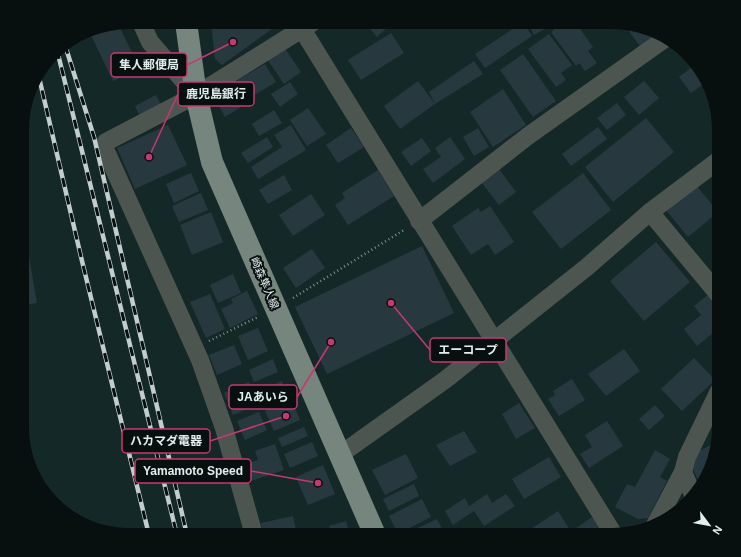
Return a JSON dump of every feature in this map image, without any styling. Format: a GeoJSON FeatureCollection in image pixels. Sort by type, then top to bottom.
{"type":"FeatureCollection","features":[{"type":"Feature","properties":{"kind":"main road","name":"崎森隼人線"},"geometry":{"type":"LineString","coordinates":[[187,29],[196,95],[212,162],[372,528]]}},
{"type":"Feature","properties":{"kind":"street"},"geometry":{"type":"LineString","coordinates":[[144,29],[150,42],[196,95]]}},
{"type":"Feature","properties":{"kind":"street"},"geometry":{"type":"LineString","coordinates":[[252,528],[224,428],[194,349],[105,149],[106,142],[196,95],[301,29]]}},
{"type":"Feature","properties":{"kind":"street"},"geometry":{"type":"LineString","coordinates":[[309,29],[419,221],[610,528]]}},
{"type":"Feature","properties":{"kind":"street"},"geometry":{"type":"LineString","coordinates":[[419,221],[528,136],[661,42]]}},
{"type":"Feature","properties":{"kind":"street"},"geometry":{"type":"LineString","coordinates":[[341,454],[445,380],[586,267],[650,212],[712,165]]}},
{"type":"Feature","properties":{"kind":"street"},"geometry":{"type":"LineString","coordinates":[[650,212],[712,286]]}},
{"type":"Feature","properties":{"kind":"street"},"geometry":{"type":"LineString","coordinates":[[660,516],[683,472],[687,457],[712,405]]}},
{"type":"Feature","properties":{"kind":"street"},"geometry":{"type":"LineString","coordinates":[[683,472],[691,489]]}},
{"type":"Feature","properties":{"kind":"path"},"geometry":{"type":"LineString","coordinates":[[194,349],[276,308],[419,221]]}},
{"type":"Feature","properties":{"kind":"building"},"geometry":{"type":"Polygon","coordinates":[[[121,29],[140,69],[113,81],[92,36],[121,29]]]}},
{"type":"Feature","properties":{"kind":"building"},"geometry":{"type":"Polygon","coordinates":[[[212,29],[272,29],[222,65],[215,59],[212,29]]]}},
{"type":"Feature","properties":{"kind":"building"},"geometry":{"type":"Polygon","coordinates":[[[370,29],[386,29],[377,37],[370,29]]]}},
{"type":"Feature","properties":{"kind":"building"},"geometry":{"type":"Polygon","coordinates":[[[512,29],[528,29],[532,36],[485,68],[475,54],[512,29]]]}},
{"type":"Feature","properties":{"kind":"building"},"geometry":{"type":"Polygon","coordinates":[[[531,29],[545,29],[534,35],[531,29]]]}},
{"type":"Feature","properties":{"kind":"building"},"geometry":{"type":"Polygon","coordinates":[[[555,29],[580,29],[593,47],[588,51],[597,63],[585,71],[579,63],[576,66],[551,32],[555,29]]]}},
{"type":"Feature","properties":{"kind":"building"},"geometry":{"type":"Polygon","coordinates":[[[629,30],[651,37],[640,46],[629,30]]]}},
{"type":"Feature","properties":{"kind":"building"},"geometry":{"type":"Polygon","coordinates":[[[391,33],[404,53],[361,80],[348,60],[391,33]]]}},
{"type":"Feature","properties":{"kind":"building"},"geometry":{"type":"Polygon","coordinates":[[[549,34],[572,65],[561,73],[566,80],[556,87],[528,49],[549,34]]]}},
{"type":"Feature","properties":{"kind":"building"},"geometry":{"type":"Polygon","coordinates":[[[284,47],[301,72],[284,84],[267,59],[284,47]]]}},
{"type":"Feature","properties":{"kind":"building"},"geometry":{"type":"Polygon","coordinates":[[[523,54],[556,101],[533,117],[500,70],[523,54]]]}},
{"type":"Feature","properties":{"kind":"building"},"geometry":{"type":"Polygon","coordinates":[[[474,61],[483,74],[435,104],[429,92],[474,61]]]}},
{"type":"Feature","properties":{"kind":"building"},"geometry":{"type":"Polygon","coordinates":[[[265,64],[276,82],[248,99],[237,80],[265,64]]]}},
{"type":"Feature","properties":{"kind":"building"},"geometry":{"type":"Polygon","coordinates":[[[691,68],[702,85],[691,93],[679,77],[691,68]]]}},
{"type":"Feature","properties":{"kind":"building"},"geometry":{"type":"Polygon","coordinates":[[[418,81],[435,104],[400,129],[384,106],[418,81]]]}},
{"type":"Feature","properties":{"kind":"building"},"geometry":{"type":"Polygon","coordinates":[[[644,81],[659,98],[639,115],[624,97],[644,81]]]}},
{"type":"Feature","properties":{"kind":"building"},"geometry":{"type":"Polygon","coordinates":[[[290,82],[298,94],[280,107],[271,94],[290,82]]]}},
{"type":"Feature","properties":{"kind":"building"},"geometry":{"type":"Polygon","coordinates":[[[234,83],[246,104],[225,117],[213,95],[234,83]]]}},
{"type":"Feature","properties":{"kind":"building"},"geometry":{"type":"Polygon","coordinates":[[[503,89],[526,125],[493,147],[470,112],[503,89]]]}},
{"type":"Feature","properties":{"kind":"building"},"geometry":{"type":"Polygon","coordinates":[[[156,95],[162,106],[140,117],[135,106],[156,95]]]}},
{"type":"Feature","properties":{"kind":"building"},"geometry":{"type":"Polygon","coordinates":[[[617,103],[626,115],[607,130],[597,118],[617,103]]]}},
{"type":"Feature","properties":{"kind":"building"},"geometry":{"type":"Polygon","coordinates":[[[308,108],[326,134],[307,146],[290,120],[308,108]]]}},
{"type":"Feature","properties":{"kind":"building"},"geometry":{"type":"Polygon","coordinates":[[[274,110],[282,123],[259,136],[252,124],[274,110]]]}},
{"type":"Feature","properties":{"kind":"building"},"geometry":{"type":"Polygon","coordinates":[[[646,118],[674,152],[613,202],[585,167],[646,118]]]}},
{"type":"Feature","properties":{"kind":"building"},"geometry":{"type":"Polygon","coordinates":[[[168,125],[187,165],[135,189],[117,148],[168,125]]]}},
{"type":"Feature","properties":{"kind":"building"},"geometry":{"type":"Polygon","coordinates":[[[291,125],[306,150],[258,179],[251,167],[282,147],[274,135],[291,125]]]}},
{"type":"Feature","properties":{"kind":"building"},"geometry":{"type":"Polygon","coordinates":[[[598,127],[607,139],[571,166],[562,154],[598,127]]]}},
{"type":"Feature","properties":{"kind":"building"},"geometry":{"type":"Polygon","coordinates":[[[351,128],[364,147],[338,163],[326,145],[351,128]]]}},
{"type":"Feature","properties":{"kind":"building"},"geometry":{"type":"Polygon","coordinates":[[[478,128],[489,147],[474,156],[463,137],[478,128]]]}},
{"type":"Feature","properties":{"kind":"building"},"geometry":{"type":"Polygon","coordinates":[[[267,137],[273,147],[248,163],[241,153],[267,137]]]}},
{"type":"Feature","properties":{"kind":"building"},"geometry":{"type":"Polygon","coordinates":[[[450,137],[465,159],[433,183],[423,169],[441,157],[435,148],[450,137]]]}},
{"type":"Feature","properties":{"kind":"building"},"geometry":{"type":"Polygon","coordinates":[[[422,138],[431,151],[411,166],[401,152],[422,138]]]}},
{"type":"Feature","properties":{"kind":"building"},"geometry":{"type":"Polygon","coordinates":[[[496,165],[516,192],[499,205],[478,178],[496,165]]]}},
{"type":"Feature","properties":{"kind":"building"},"geometry":{"type":"Polygon","coordinates":[[[378,170],[394,196],[348,225],[335,205],[345,198],[342,193],[378,170]]]}},
{"type":"Feature","properties":{"kind":"building"},"geometry":{"type":"Polygon","coordinates":[[[191,173],[199,191],[174,203],[166,184],[191,173]]]}},
{"type":"Feature","properties":{"kind":"building"},"geometry":{"type":"Polygon","coordinates":[[[583,173],[611,210],[561,249],[532,212],[583,173]]]}},
{"type":"Feature","properties":{"kind":"building"},"geometry":{"type":"Polygon","coordinates":[[[284,175],[292,190],[268,204],[259,190],[284,175]]]}},
{"type":"Feature","properties":{"kind":"building"},"geometry":{"type":"Polygon","coordinates":[[[696,185],[712,205],[712,217],[688,237],[666,210],[696,185]]]}},
{"type":"Feature","properties":{"kind":"building"},"geometry":{"type":"Polygon","coordinates":[[[201,193],[208,210],[179,222],[172,206],[201,193]]]}},
{"type":"Feature","properties":{"kind":"building"},"geometry":{"type":"Polygon","coordinates":[[[311,194],[325,215],[293,236],[279,215],[311,194]]]}},
{"type":"Feature","properties":{"kind":"building"},"geometry":{"type":"Polygon","coordinates":[[[490,206],[514,242],[495,255],[488,244],[471,255],[452,226],[478,208],[481,212],[490,206]]]}},
{"type":"Feature","properties":{"kind":"building"},"geometry":{"type":"Polygon","coordinates":[[[211,212],[223,242],[192,255],[180,225],[211,212]]]}},
{"type":"Feature","properties":{"kind":"building"},"geometry":{"type":"Polygon","coordinates":[[[656,242],[690,282],[644,321],[610,281],[656,242]]]}},
{"type":"Feature","properties":{"kind":"building"},"geometry":{"type":"Polygon","coordinates":[[[422,246],[454,313],[327,374],[295,307],[422,246]]]}},
{"type":"Feature","properties":{"kind":"building"},"geometry":{"type":"Polygon","coordinates":[[[312,249],[325,268],[296,288],[283,268],[312,249]]]}},
{"type":"Feature","properties":{"kind":"building"},"geometry":{"type":"Polygon","coordinates":[[[29,257],[37,303],[29,304],[29,257]]]}},
{"type":"Feature","properties":{"kind":"building"},"geometry":{"type":"Polygon","coordinates":[[[233,274],[241,293],[218,303],[210,285],[233,274]]]}},
{"type":"Feature","properties":{"kind":"building"},"geometry":{"type":"Polygon","coordinates":[[[247,291],[258,314],[230,328],[221,309],[233,303],[231,299],[247,291]]]}},
{"type":"Feature","properties":{"kind":"building"},"geometry":{"type":"Polygon","coordinates":[[[210,294],[225,329],[206,338],[190,302],[210,294]]]}},
{"type":"Feature","properties":{"kind":"building"},"geometry":{"type":"Polygon","coordinates":[[[709,294],[712,298],[712,334],[697,346],[684,329],[701,315],[694,306],[709,294]]]}},
{"type":"Feature","properties":{"kind":"building"},"geometry":{"type":"Polygon","coordinates":[[[258,328],[268,351],[248,360],[238,336],[258,328]]]}},
{"type":"Feature","properties":{"kind":"building"},"geometry":{"type":"Polygon","coordinates":[[[234,345],[242,364],[217,375],[209,355],[234,345]]]}},
{"type":"Feature","properties":{"kind":"building"},"geometry":{"type":"Polygon","coordinates":[[[624,349],[640,371],[606,396],[588,374],[624,349]]]}},
{"type":"Feature","properties":{"kind":"building"},"geometry":{"type":"Polygon","coordinates":[[[694,358],[712,377],[712,383],[682,411],[661,389],[694,358]]]}},
{"type":"Feature","properties":{"kind":"building"},"geometry":{"type":"Polygon","coordinates":[[[273,359],[278,372],[254,382],[249,370],[273,359]]]}},
{"type":"Feature","properties":{"kind":"building"},"geometry":{"type":"Polygon","coordinates":[[[572,379],[585,400],[559,416],[548,399],[555,395],[553,391],[572,379]]]}},
{"type":"Feature","properties":{"kind":"building"},"geometry":{"type":"Polygon","coordinates":[[[282,381],[288,396],[267,405],[261,390],[282,381]]]}},
{"type":"Feature","properties":{"kind":"building"},"geometry":{"type":"Polygon","coordinates":[[[249,382],[259,404],[233,415],[224,393],[249,382]]]}},
{"type":"Feature","properties":{"kind":"building"},"geometry":{"type":"Polygon","coordinates":[[[292,400],[300,420],[274,431],[265,411],[292,400]]]}},
{"type":"Feature","properties":{"kind":"building"},"geometry":{"type":"Polygon","coordinates":[[[519,403],[535,428],[516,439],[502,414],[519,403]]]}},
{"type":"Feature","properties":{"kind":"building"},"geometry":{"type":"Polygon","coordinates":[[[655,405],[665,416],[649,430],[639,419],[655,405]]]}},
{"type":"Feature","properties":{"kind":"building"},"geometry":{"type":"Polygon","coordinates":[[[259,412],[267,430],[245,440],[237,421],[259,412]]]}},
{"type":"Feature","properties":{"kind":"building"},"geometry":{"type":"Polygon","coordinates":[[[607,421],[623,446],[589,468],[580,454],[592,447],[585,435],[607,421]]]}},
{"type":"Feature","properties":{"kind":"building"},"geometry":{"type":"Polygon","coordinates":[[[304,427],[308,436],[282,447],[278,438],[304,427]]]}},
{"type":"Feature","properties":{"kind":"building"},"geometry":{"type":"Polygon","coordinates":[[[464,431],[477,452],[450,466],[436,445],[464,431]]]}},
{"type":"Feature","properties":{"kind":"building"},"geometry":{"type":"Polygon","coordinates":[[[312,442],[318,456],[290,468],[284,454],[312,442]]]}},
{"type":"Feature","properties":{"kind":"building"},"geometry":{"type":"Polygon","coordinates":[[[275,444],[284,470],[251,481],[246,464],[258,460],[255,451],[275,444]]]}},
{"type":"Feature","properties":{"kind":"building"},"geometry":{"type":"Polygon","coordinates":[[[710,445],[707,460],[698,480],[687,457],[710,445]]]}},
{"type":"Feature","properties":{"kind":"building"},"geometry":{"type":"Polygon","coordinates":[[[655,450],[670,459],[660,477],[667,481],[648,518],[638,519],[615,507],[627,484],[635,487],[655,450]]]}},
{"type":"Feature","properties":{"kind":"building"},"geometry":{"type":"Polygon","coordinates":[[[406,454],[418,478],[385,495],[372,470],[406,454]]]}},
{"type":"Feature","properties":{"kind":"building"},"geometry":{"type":"Polygon","coordinates":[[[549,457],[561,477],[524,499],[512,479],[549,457]]]}},
{"type":"Feature","properties":{"kind":"building"},"geometry":{"type":"Polygon","coordinates":[[[323,465],[335,494],[308,505],[296,477],[323,465]]]}},
{"type":"Feature","properties":{"kind":"building"},"geometry":{"type":"Polygon","coordinates":[[[414,484],[419,496],[389,511],[383,499],[414,484]]]}},
{"type":"Feature","properties":{"kind":"building"},"geometry":{"type":"Polygon","coordinates":[[[487,494],[492,503],[506,494],[515,506],[484,526],[474,511],[453,525],[445,511],[465,498],[469,506],[487,494]]]}},
{"type":"Feature","properties":{"kind":"building"},"geometry":{"type":"Polygon","coordinates":[[[422,499],[431,517],[410,528],[395,528],[389,516],[422,499]]]}},
{"type":"Feature","properties":{"kind":"building"},"geometry":{"type":"Polygon","coordinates":[[[558,511],[569,528],[532,528],[558,511]]]}},
{"type":"Feature","properties":{"kind":"building"},"geometry":{"type":"Polygon","coordinates":[[[293,516],[296,528],[262,528],[261,523],[293,516]]]}},
{"type":"Feature","properties":{"kind":"building"},"geometry":{"type":"Polygon","coordinates":[[[592,517],[599,527],[598,528],[576,528],[592,517]]]}},
{"type":"Feature","properties":{"kind":"building"},"geometry":{"type":"Polygon","coordinates":[[[437,519],[442,528],[418,528],[437,519]]]}},
{"type":"Feature","properties":{"kind":"building"},"geometry":{"type":"Polygon","coordinates":[[[346,521],[348,528],[330,528],[329,526],[346,521]]]}},
{"type":"Feature","properties":{"kind":"railway"},"geometry":{"type":"LineString","coordinates":[[67,51],[94,137],[185,528]]}},
{"type":"Feature","properties":{"kind":"railway"},"geometry":{"type":"LineString","coordinates":[[59,58],[175,528]]}},
{"type":"Feature","properties":{"kind":"railway"},"geometry":{"type":"LineString","coordinates":[[40,83],[147,528]]}},
{"type":"Feature","properties":{"kind":"place","name":"隼人郵便局"},"geometry":{"type":"Point","coordinates":[233,42]}},
{"type":"Feature","properties":{"kind":"place","name":"鹿児島銀行"},"geometry":{"type":"Point","coordinates":[149,157]}},
{"type":"Feature","properties":{"kind":"place","name":"エーコープ"},"geometry":{"type":"Point","coordinates":[391,303]}},
{"type":"Feature","properties":{"kind":"place","name":"JAあいら"},"geometry":{"type":"Point","coordinates":[331,342]}},
{"type":"Feature","properties":{"kind":"place","name":"ハカマダ電器"},"geometry":{"type":"Point","coordinates":[286,416]}},
{"type":"Feature","properties":{"kind":"place","name":"Yamamoto Speed"},"geometry":{"type":"Point","coordinates":[318,483]}}]}
